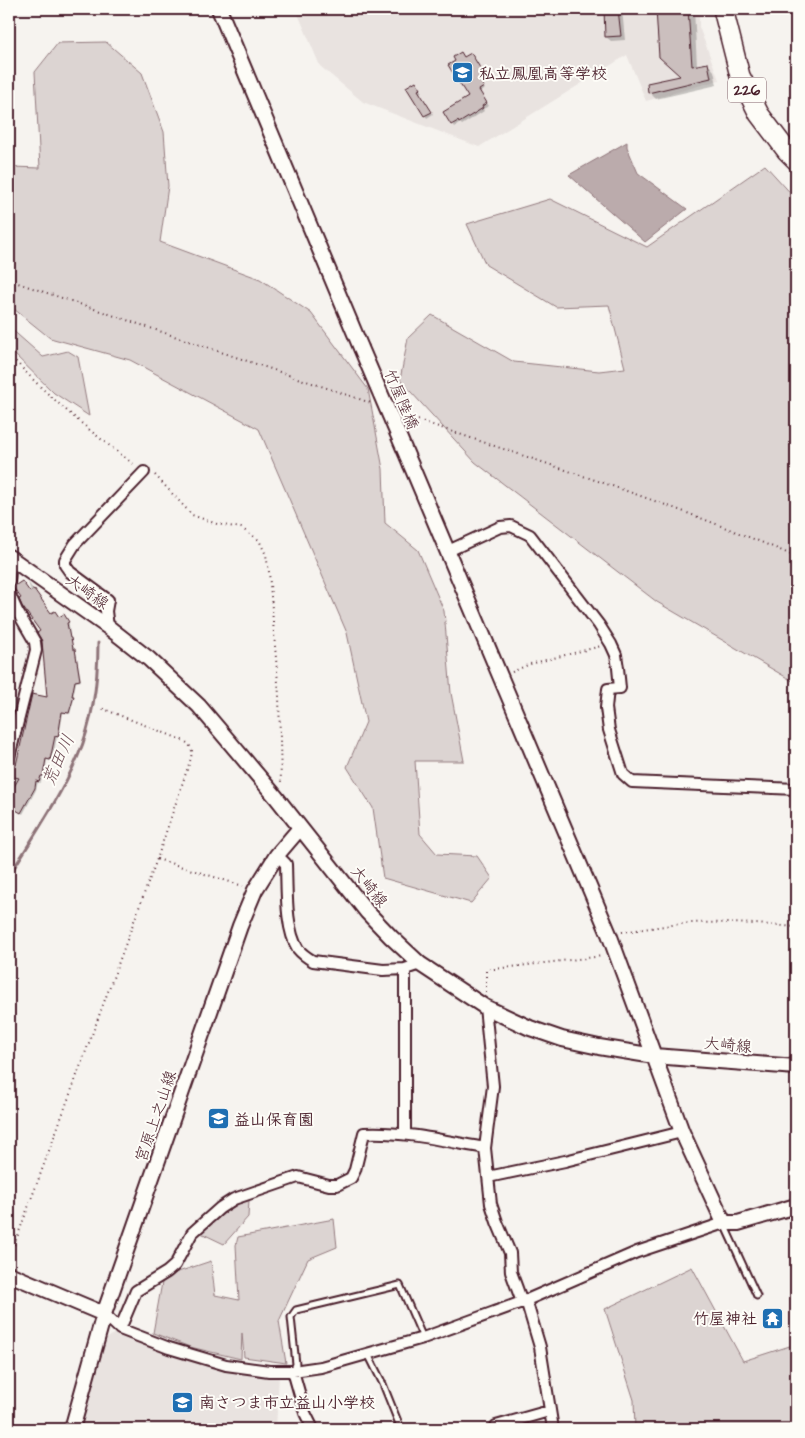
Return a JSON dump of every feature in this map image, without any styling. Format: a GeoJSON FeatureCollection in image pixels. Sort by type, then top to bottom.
{"type":"FeatureCollection","features":[{"type":"Feature","properties":{"kind":"highway","name":"226"},"geometry":{"type":"LineString","coordinates":[[723,9],[740,76],[760,114],[787,151],[796,160]]}},
{"type":"Feature","properties":{"kind":"street","name":"竹屋陸橋"},"geometry":{"type":"LineString","coordinates":[[219,9],[361,348],[502,676],[609,934],[682,1132],[724,1223]]}},
{"type":"Feature","properties":{"kind":"street"},"geometry":{"type":"LineString","coordinates":[[108,627],[106,611],[108,600],[70,572],[65,565],[65,560],[75,544],[144,472]]}},
{"type":"Feature","properties":{"kind":"street"},"geometry":{"type":"LineString","coordinates":[[448,551],[500,528],[510,526],[530,535],[599,625],[616,655],[620,688],[608,689],[606,708],[610,730],[623,774],[632,782],[796,789]]}},
{"type":"Feature","properties":{"kind":"street"},"geometry":{"type":"LineString","coordinates":[[9,581],[10,557]]}},
{"type":"Feature","properties":{"kind":"street","name":"大崎線"},"geometry":{"type":"LineString","coordinates":[[10,557],[150,659],[199,706],[276,797],[367,912],[420,964],[485,1007],[530,1028],[562,1039],[599,1047],[654,1056],[796,1067]]}},
{"type":"Feature","properties":{"kind":"street"},"geometry":{"type":"LineString","coordinates":[[9,593],[35,642],[36,650],[9,757]]}},
{"type":"Feature","properties":{"kind":"street","name":"宮原上之山線"},"geometry":{"type":"LineString","coordinates":[[72,1429],[104,1314],[240,926],[255,890],[277,855],[300,828]]}},
{"type":"Feature","properties":{"kind":"street"},"geometry":{"type":"LineString","coordinates":[[277,855],[286,864],[292,933],[298,949],[306,957],[313,961],[383,970],[405,969],[420,964]]}},
{"type":"Feature","properties":{"kind":"street"},"geometry":{"type":"LineString","coordinates":[[405,969],[405,1134]]}},
{"type":"Feature","properties":{"kind":"street"},"geometry":{"type":"LineString","coordinates":[[485,1007],[493,1086],[485,1148],[488,1177],[494,1213],[510,1253],[511,1272],[524,1301],[540,1347],[553,1429]]}},
{"type":"Feature","properties":{"kind":"street"},"geometry":{"type":"LineString","coordinates":[[488,1177],[565,1161],[682,1132]]}},
{"type":"Feature","properties":{"kind":"street"},"geometry":{"type":"LineString","coordinates":[[120,1329],[136,1292],[175,1265],[192,1233],[220,1208],[234,1199],[298,1177],[329,1185],[337,1185],[351,1178],[355,1170],[364,1133],[405,1134],[485,1148]]}},
{"type":"Feature","properties":{"kind":"street"},"geometry":{"type":"LineString","coordinates":[[9,1274],[104,1314],[120,1329],[169,1348],[226,1365],[269,1371],[293,1371],[321,1366],[423,1338],[524,1301],[637,1252],[724,1223],[738,1223],[796,1206]]}},
{"type":"Feature","properties":{"kind":"street"},"geometry":{"type":"LineString","coordinates":[[293,1371],[305,1413],[313,1429]]}},
{"type":"Feature","properties":{"kind":"street"},"geometry":{"type":"LineString","coordinates":[[496,1426],[549,1411]]}},
{"type":"Feature","properties":{"kind":"lane"},"geometry":{"type":"LineString","coordinates":[[724,1223],[757,1296]]}},
{"type":"Feature","properties":{"kind":"lane"},"geometry":{"type":"LineString","coordinates":[[293,1371],[296,1364],[290,1317],[296,1310],[400,1285],[423,1338]]}},
{"type":"Feature","properties":{"kind":"lane"},"geometry":{"type":"LineString","coordinates":[[368,1354],[383,1384],[401,1429]]}},
{"type":"Feature","properties":{"kind":"path"},"geometry":{"type":"LineString","coordinates":[[9,354],[24,372],[83,426],[144,472],[151,471],[192,516],[217,524],[241,528],[259,540],[266,555],[269,572],[279,695],[282,781],[276,797]]}},
{"type":"Feature","properties":{"kind":"path"},"geometry":{"type":"LineString","coordinates":[[502,676],[530,664],[611,644]]}},
{"type":"Feature","properties":{"kind":"path"},"geometry":{"type":"LineString","coordinates":[[9,1259],[157,859],[191,758],[192,752],[189,744],[180,739],[101,708]]}},
{"type":"Feature","properties":{"kind":"path"},"geometry":{"type":"LineString","coordinates":[[157,859],[255,890]]}},
{"type":"Feature","properties":{"kind":"path"},"geometry":{"type":"LineString","coordinates":[[609,934],[693,923],[796,926]]}},
{"type":"Feature","properties":{"kind":"path"},"geometry":{"type":"LineString","coordinates":[[485,1007],[486,970],[616,954]]}},
{"type":"Feature","properties":{"kind":"shaded area","name":"私立鳳凰高等学校"},"geometry":{"type":"Polygon","coordinates":[[[296,9],[699,9],[699,27],[719,80],[646,101],[627,55],[479,147],[363,102],[320,66],[296,9]]]}},
{"type":"Feature","properties":{"kind":"shaded area"},"geometry":{"type":"Polygon","coordinates":[[[106,42],[142,73],[164,132],[168,186],[160,242],[260,279],[311,313],[368,389],[383,469],[385,523],[418,550],[444,611],[451,693],[464,761],[415,761],[420,834],[437,854],[477,856],[492,878],[471,903],[383,878],[373,808],[347,767],[366,722],[347,633],[259,429],[130,360],[50,338],[9,305],[9,161],[12,167],[40,168],[35,72],[58,43],[106,42]]]}},
{"type":"Feature","properties":{"kind":"shaded area"},"geometry":{"type":"Polygon","coordinates":[[[627,142],[627,147],[638,173],[687,209],[645,242],[569,175],[627,142]]]}},
{"type":"Feature","properties":{"kind":"shaded area"},"geometry":{"type":"Polygon","coordinates":[[[765,165],[796,199],[796,683],[657,602],[475,462],[400,380],[408,338],[432,315],[514,362],[599,371],[625,368],[609,305],[556,307],[486,265],[467,224],[550,199],[647,247],[765,165]]]}},
{"type":"Feature","properties":{"kind":"shaded area"},"geometry":{"type":"Polygon","coordinates":[[[9,327],[43,357],[68,351],[78,357],[89,416],[54,393],[10,350],[9,327]]]}},
{"type":"Feature","properties":{"kind":"shaded area"},"geometry":{"type":"Polygon","coordinates":[[[249,1200],[248,1217],[224,1244],[201,1233],[235,1204],[249,1200]]]}},
{"type":"Feature","properties":{"kind":"shaded area"},"geometry":{"type":"Polygon","coordinates":[[[334,1219],[337,1247],[308,1259],[279,1321],[286,1363],[244,1357],[242,1333],[241,1359],[190,1347],[153,1333],[163,1277],[211,1261],[215,1295],[239,1300],[236,1245],[238,1237],[334,1219]]]}},
{"type":"Feature","properties":{"kind":"shaded area"},"geometry":{"type":"Polygon","coordinates":[[[692,1267],[743,1361],[796,1344],[796,1429],[635,1429],[634,1400],[605,1309],[692,1267]]]}},
{"type":"Feature","properties":{"kind":"shaded area","name":"南さつま市立益山小学校"},"geometry":{"type":"Polygon","coordinates":[[[116,1332],[166,1353],[232,1371],[279,1375],[276,1429],[80,1429],[105,1340],[116,1332]]]}},
{"type":"Feature","properties":{"kind":"building"},"geometry":{"type":"Polygon","coordinates":[[[604,9],[618,9],[621,36],[605,37],[604,9]]]}},
{"type":"Feature","properties":{"kind":"building"},"geometry":{"type":"Polygon","coordinates":[[[656,9],[688,9],[692,66],[708,63],[711,78],[648,93],[647,83],[680,76],[659,57],[656,9]]]}},
{"type":"Feature","properties":{"kind":"building"},"geometry":{"type":"Polygon","coordinates":[[[461,52],[464,57],[471,53],[485,76],[479,79],[484,87],[479,90],[487,103],[482,106],[483,108],[459,123],[458,121],[451,125],[443,112],[468,97],[448,65],[455,61],[453,57],[461,52]]]}},
{"type":"Feature","properties":{"kind":"building"},"geometry":{"type":"Polygon","coordinates":[[[416,81],[421,89],[418,90],[432,112],[424,116],[406,87],[416,81]]]}},
{"type":"Feature","properties":{"kind":"building"},"geometry":{"type":"Polygon","coordinates":[[[22,581],[30,592],[34,589],[51,613],[55,611],[59,617],[64,614],[69,622],[67,623],[73,649],[75,649],[80,680],[75,681],[72,696],[74,696],[69,713],[62,712],[58,737],[55,736],[50,760],[46,759],[43,776],[41,776],[39,782],[36,781],[35,788],[21,813],[9,806],[9,798],[19,778],[10,776],[13,764],[16,765],[32,694],[47,697],[42,641],[37,633],[40,631],[22,606],[19,599],[21,598],[13,587],[22,581]]]}},
{"type":"Feature","properties":{"kind":"waterway","name":"荒田川"},"geometry":{"type":"LineString","coordinates":[[9,876],[55,802],[71,772],[83,743],[94,701],[98,643]]}},
{"type":"Feature","properties":{"kind":"place","name":"私立鳳凰高等学校"},"geometry":{"type":"Point","coordinates":[463,73]}},
{"type":"Feature","properties":{"kind":"place","name":"益山保育園"},"geometry":{"type":"Point","coordinates":[218,1119]}},
{"type":"Feature","properties":{"kind":"place","name":"竹屋神社"},"geometry":{"type":"Point","coordinates":[773,1318]}},
{"type":"Feature","properties":{"kind":"place","name":"南さつま市立益山小学校"},"geometry":{"type":"Point","coordinates":[183,1402]}}]}
